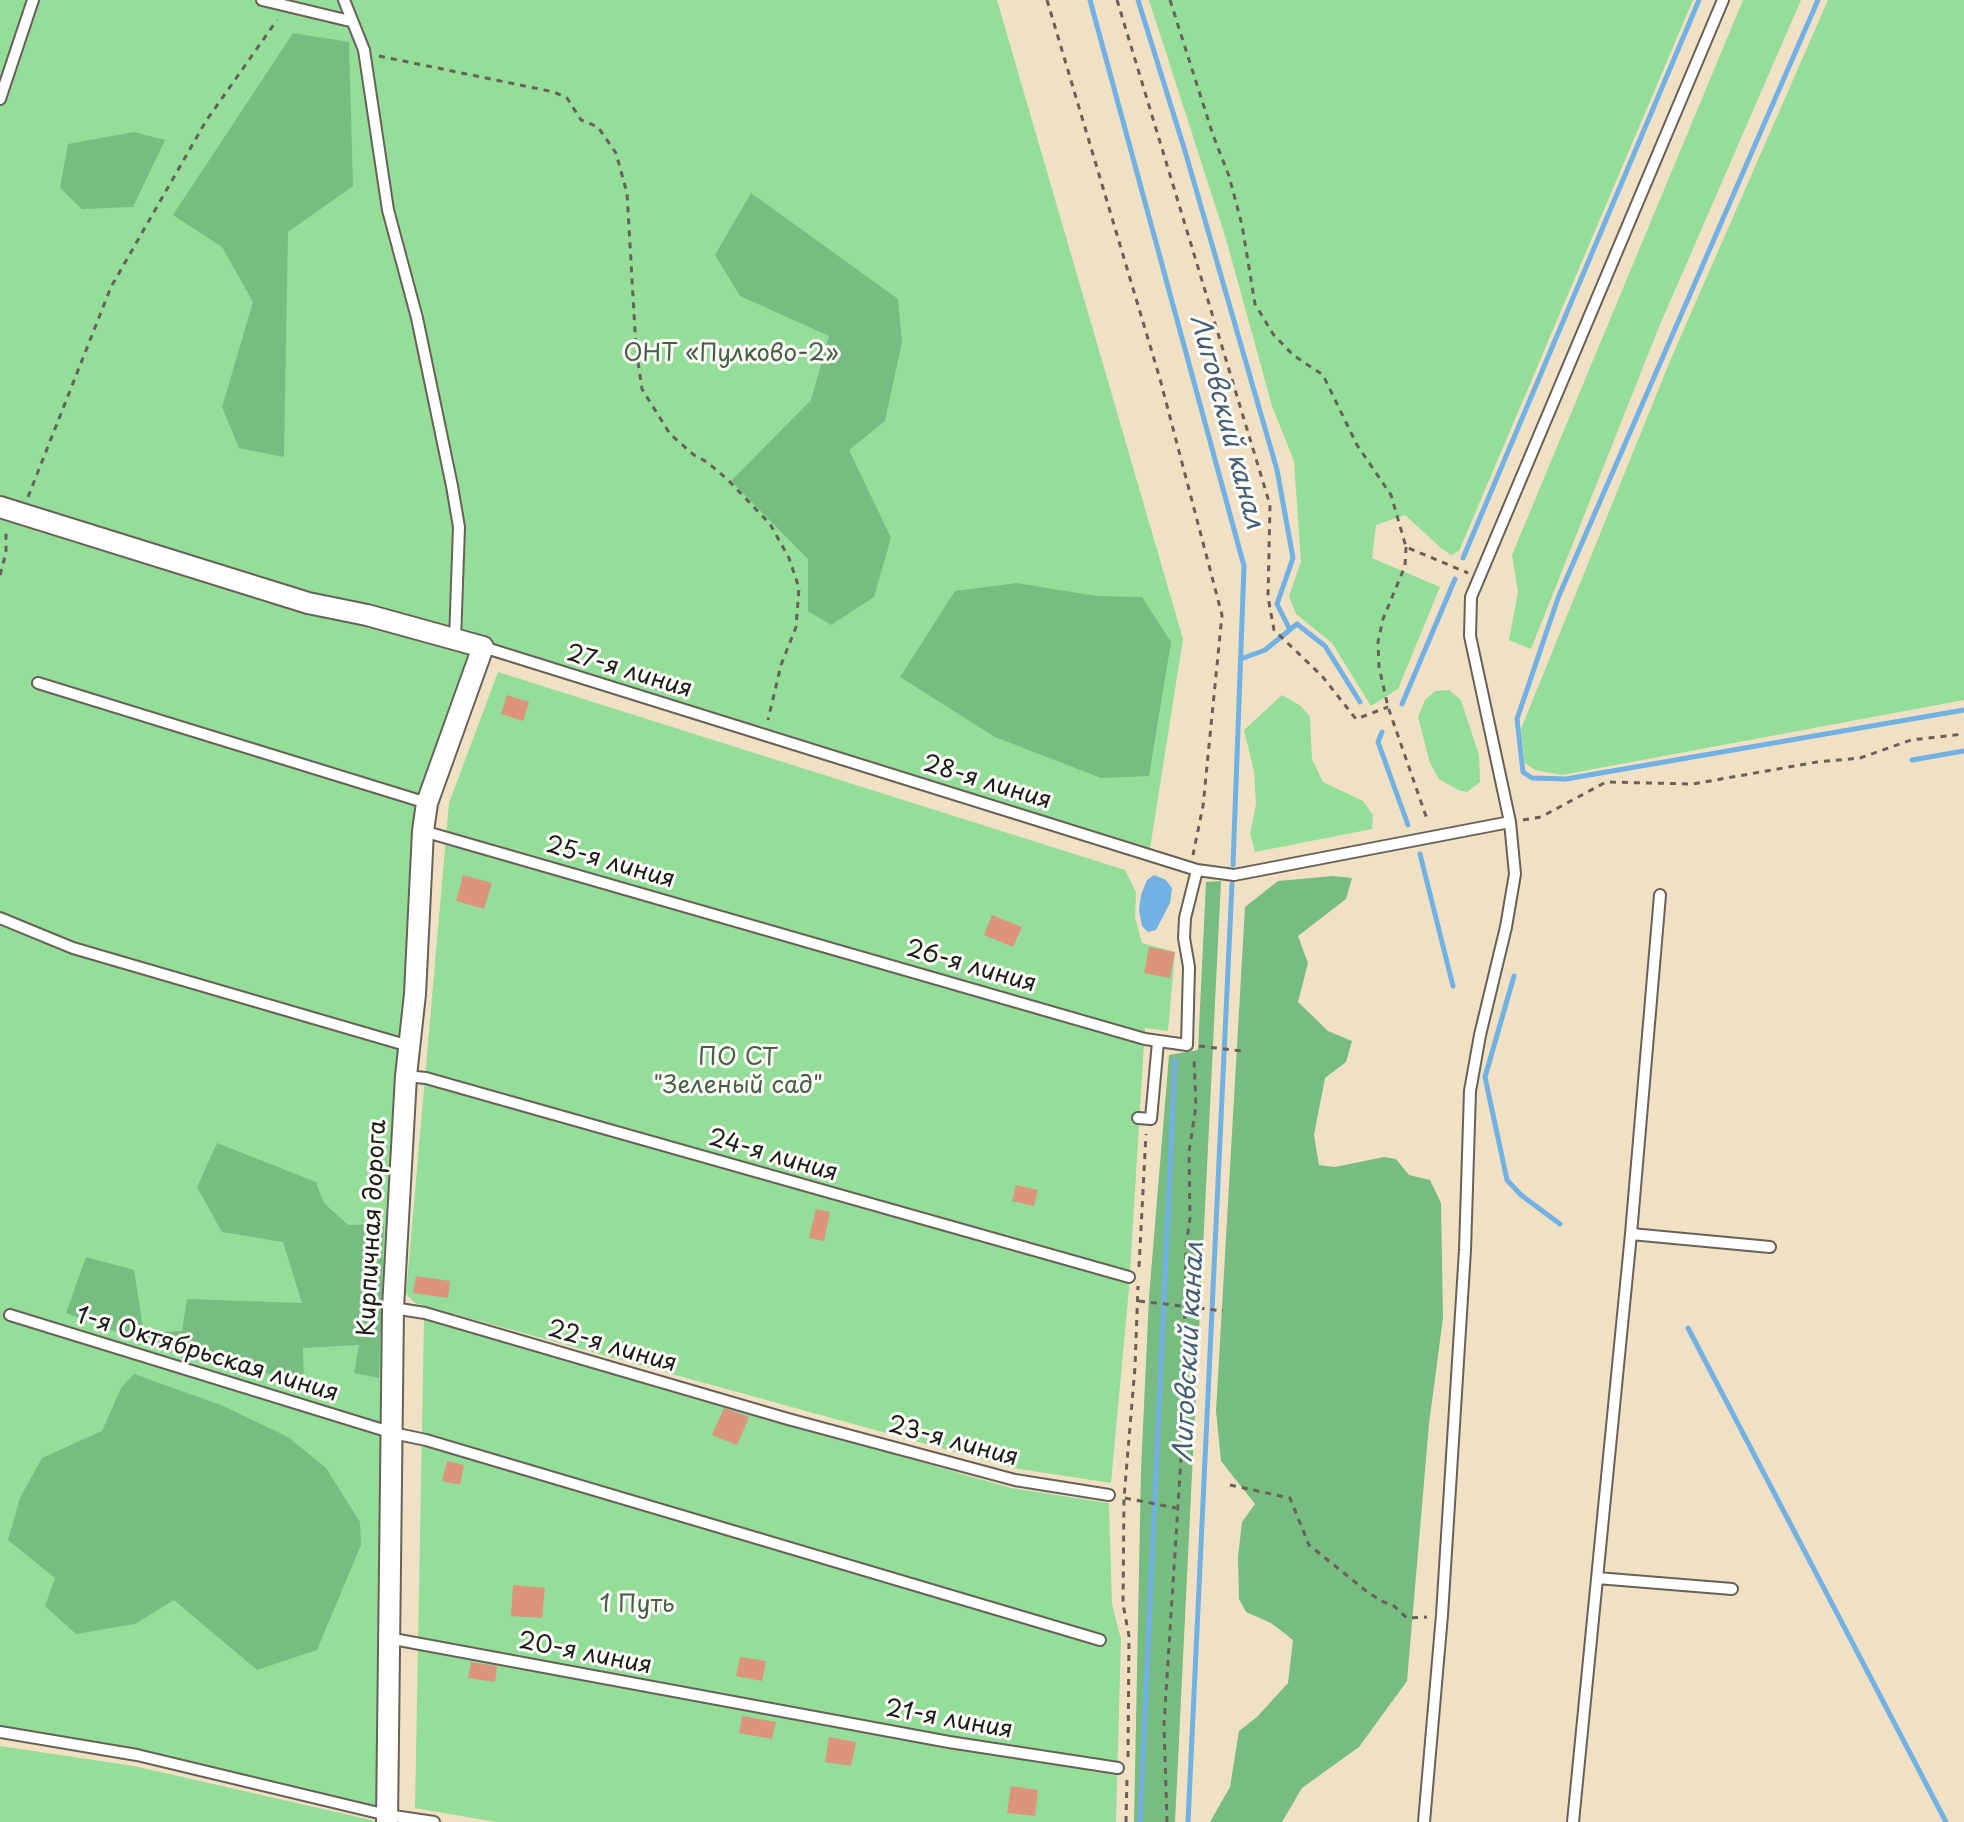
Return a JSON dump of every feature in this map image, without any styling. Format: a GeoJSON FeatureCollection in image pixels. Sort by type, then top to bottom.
{"type":"FeatureCollection","features":[{"type":"Feature","properties":{"kind":"street"},"geometry":{"type":"LineString","coordinates":[[11,511],[308,603],[367,615],[483,647]]}},
{"type":"Feature","properties":{"kind":"street","name":"Кирпичная дорога"},"geometry":{"type":"LineString","coordinates":[[387,1819],[393,1308],[423,831],[427,803],[483,647]]}},
{"type":"Feature","properties":{"kind":"lane"},"geometry":{"type":"LineString","coordinates":[[0,99],[33,0]]}},
{"type":"Feature","properties":{"kind":"lane"},"geometry":{"type":"LineString","coordinates":[[262,0],[350,21]]}},
{"type":"Feature","properties":{"kind":"lane"},"geometry":{"type":"LineString","coordinates":[[344,0],[364,50],[388,210],[434,390],[457,513],[455,640]]}},
{"type":"Feature","properties":{"kind":"lane"},"geometry":{"type":"LineString","coordinates":[[1424,1822],[1442,1615],[1465,1250],[1470,1091],[1515,874],[1510,822],[1470,636],[1471,597],[1723,0]]}},
{"type":"Feature","properties":{"kind":"lane","name":"27-я линия"},"geometry":{"type":"LineString","coordinates":[[483,647],[764,735]]}},
{"type":"Feature","properties":{"kind":"lane"},"geometry":{"type":"LineString","coordinates":[[38,683],[427,803]]}},
{"type":"Feature","properties":{"kind":"lane","name":"28-я линия"},"geometry":{"type":"LineString","coordinates":[[764,735],[1197,870],[1234,875],[1510,822]]}},
{"type":"Feature","properties":{"kind":"lane","name":"25-я линия"},"geometry":{"type":"LineString","coordinates":[[423,831],[786,934]]}},
{"type":"Feature","properties":{"kind":"lane"},"geometry":{"type":"LineString","coordinates":[[1187,1045],[1189,967],[1184,938],[1185,918],[1197,870]]}},
{"type":"Feature","properties":{"kind":"lane"},"geometry":{"type":"LineString","coordinates":[[1573,1822],[1631,1234],[1660,895]]}},
{"type":"Feature","properties":{"kind":"lane"},"geometry":{"type":"LineString","coordinates":[[0,918],[73,948],[409,1046]]}},
{"type":"Feature","properties":{"kind":"lane","name":"26-я линия"},"geometry":{"type":"LineString","coordinates":[[786,934],[1145,1039],[1187,1045]]}},
{"type":"Feature","properties":{"kind":"lane"},"geometry":{"type":"LineString","coordinates":[[1138,1118],[1151,1119],[1158,1042]]}},
{"type":"Feature","properties":{"kind":"lane","name":"24-я линия"},"geometry":{"type":"LineString","coordinates":[[406,1076],[441,1083],[1129,1277]]}},
{"type":"Feature","properties":{"kind":"lane"},"geometry":{"type":"LineString","coordinates":[[1631,1234],[1770,1247]]}},
{"type":"Feature","properties":{"kind":"lane","name":"22-я линия"},"geometry":{"type":"LineString","coordinates":[[393,1308],[425,1313],[788,1419]]}},
{"type":"Feature","properties":{"kind":"lane","name":"1-я Октябрьская линия"},"geometry":{"type":"LineString","coordinates":[[10,1315],[393,1433],[426,1440],[1100,1640]]}},
{"type":"Feature","properties":{"kind":"lane","name":"23-я линия"},"geometry":{"type":"LineString","coordinates":[[788,1419],[1015,1480],[1109,1495]]}},
{"type":"Feature","properties":{"kind":"lane"},"geometry":{"type":"LineString","coordinates":[[1597,1578],[1732,1589]]}},
{"type":"Feature","properties":{"kind":"lane","name":"20-я линия"},"geometry":{"type":"LineString","coordinates":[[388,1638],[774,1710]]}},
{"type":"Feature","properties":{"kind":"lane","name":"21-я линия"},"geometry":{"type":"LineString","coordinates":[[774,1710],[949,1742],[1118,1768]]}},
{"type":"Feature","properties":{"kind":"lane"},"geometry":{"type":"LineString","coordinates":[[0,1732],[137,1755],[387,1819],[434,1822]]}},
{"type":"Feature","properties":{"kind":"path"},"geometry":{"type":"LineString","coordinates":[[1047,0],[1160,379],[1222,615],[1203,806],[1192,852],[1197,870]]}},
{"type":"Feature","properties":{"kind":"path"},"geometry":{"type":"LineString","coordinates":[[1117,0],[1270,505],[1268,597],[1274,630],[1322,676],[1356,719],[1388,707]]}},
{"type":"Feature","properties":{"kind":"path"},"geometry":{"type":"LineString","coordinates":[[1170,0],[1229,176],[1242,225],[1255,304],[1273,334],[1293,355],[1323,375],[1350,433],[1391,495],[1406,547],[1405,566],[1394,589],[1378,642],[1379,667],[1388,707],[1433,836]]}},
{"type":"Feature","properties":{"kind":"path"},"geometry":{"type":"LineString","coordinates":[[0,575],[11,511],[111,287],[206,121],[286,7]]}},
{"type":"Feature","properties":{"kind":"path"},"geometry":{"type":"LineString","coordinates":[[364,50],[387,59],[554,92],[567,98],[581,120],[598,127],[616,153],[627,193],[636,348],[642,389],[670,434],[727,479],[770,524],[789,558],[799,588],[796,627],[781,665],[764,735]]}},
{"type":"Feature","properties":{"kind":"path"},"geometry":{"type":"LineString","coordinates":[[1406,547],[1479,578]]}},
{"type":"Feature","properties":{"kind":"path"},"geometry":{"type":"LineString","coordinates":[[1510,822],[1541,817],[1606,782],[1693,784],[1817,762],[1860,758],[1911,740],[1964,734]]}},
{"type":"Feature","properties":{"kind":"path"},"geometry":{"type":"LineString","coordinates":[[1167,1822],[1164,1724],[1182,1443],[1187,1228],[1190,1218],[1189,1152],[1196,1106],[1194,1057],[1187,1045]]}},
{"type":"Feature","properties":{"kind":"path"},"geometry":{"type":"LineString","coordinates":[[1207,1047],[1242,1051]]}},
{"type":"Feature","properties":{"kind":"path"},"geometry":{"type":"LineString","coordinates":[[1126,1822],[1129,1636],[1123,1604],[1124,1513],[1146,1132],[1151,1119]]}},
{"type":"Feature","properties":{"kind":"path"},"geometry":{"type":"LineString","coordinates":[[1138,1301],[1223,1311]]}},
{"type":"Feature","properties":{"kind":"path"},"geometry":{"type":"LineString","coordinates":[[1230,1485],[1290,1498],[1309,1545],[1373,1596],[1394,1606],[1407,1618],[1442,1615]]}},
{"type":"Feature","properties":{"kind":"path"},"geometry":{"type":"LineString","coordinates":[[1133,1500],[1176,1508]]}},
{"type":"Feature","properties":{"kind":"green space","name":"ОНТ «Пулково-2»"},"geometry":{"type":"Polygon","coordinates":[[[0,0],[997,0],[1183,639],[1149,855],[483,647],[427,803],[409,1046],[387,1815],[137,1755],[0,1732],[0,0]]]}},
{"type":"Feature","properties":{"kind":"green space"},"geometry":{"type":"Polygon","coordinates":[[[1149,0],[1693,0],[1459,551],[1451,555],[1405,515],[1376,525],[1372,558],[1440,587],[1398,689],[1371,706],[1332,643],[1296,614],[1289,596],[1301,562],[1294,461],[1272,406],[1226,239],[1149,0]]]}},
{"type":"Feature","properties":{"kind":"green space"},"geometry":{"type":"Polygon","coordinates":[[[1743,0],[1801,0],[1659,327],[1531,649],[1509,640],[1518,592],[1512,555],[1743,0]]]}},
{"type":"Feature","properties":{"kind":"green space"},"geometry":{"type":"Polygon","coordinates":[[[1828,0],[1964,0],[1964,700],[1562,775],[1535,770],[1525,763],[1521,729],[1670,361],[1828,0]]]}},
{"type":"Feature","properties":{"kind":"green space"},"geometry":{"type":"Polygon","coordinates":[[[293,33],[349,42],[353,186],[288,232],[284,457],[239,448],[222,407],[253,302],[222,247],[173,215],[293,33]]]}},
{"type":"Feature","properties":{"kind":"green space"},"geometry":{"type":"Polygon","coordinates":[[[134,132],[165,140],[133,207],[82,209],[60,188],[68,144],[134,132]]]}},
{"type":"Feature","properties":{"kind":"green space"},"geometry":{"type":"Polygon","coordinates":[[[751,193],[898,299],[902,342],[885,421],[849,450],[891,538],[874,597],[831,625],[808,611],[808,559],[731,481],[811,400],[829,336],[740,296],[715,255],[751,193]]]}},
{"type":"Feature","properties":{"kind":"green space"},"geometry":{"type":"Polygon","coordinates":[[[1017,583],[1096,596],[1142,597],[1171,642],[1149,776],[1101,778],[995,737],[900,677],[955,591],[1017,583]]]}},
{"type":"Feature","properties":{"kind":"green space","name":"ПО СТ \"Зеленый сад\""},"geometry":{"type":"Polygon","coordinates":[[[498,672],[1125,870],[1136,892],[1135,917],[1142,943],[1175,952],[1168,1031],[1145,1028],[1129,1288],[1111,1483],[1013,1468],[425,1306],[415,1303],[406,1294],[449,803],[498,672]]]}},
{"type":"Feature","properties":{"kind":"green space"},"geometry":{"type":"Polygon","coordinates":[[[1449,690],[1461,700],[1479,755],[1480,782],[1467,792],[1439,779],[1430,763],[1418,717],[1425,700],[1435,691],[1449,690]]]}},
{"type":"Feature","properties":{"kind":"green space"},"geometry":{"type":"Polygon","coordinates":[[[1282,695],[1301,706],[1310,717],[1312,759],[1323,782],[1363,801],[1373,815],[1372,829],[1255,852],[1250,834],[1256,804],[1254,771],[1244,730],[1282,695]]]}},
{"type":"Feature","properties":{"kind":"green space"},"geometry":{"type":"Polygon","coordinates":[[[1333,876],[1352,878],[1346,899],[1298,936],[1308,963],[1298,1002],[1328,1031],[1352,1041],[1346,1062],[1325,1078],[1314,1135],[1319,1165],[1335,1167],[1384,1157],[1396,1159],[1409,1175],[1430,1180],[1441,1203],[1443,1318],[1429,1424],[1407,1681],[1359,1747],[1302,1788],[1282,1822],[1210,1822],[1230,1787],[1239,1731],[1257,1717],[1288,1683],[1293,1640],[1271,1623],[1246,1612],[1239,1599],[1238,1557],[1242,1522],[1255,1504],[1221,1461],[1216,1411],[1245,907],[1278,881],[1333,876]]]}},
{"type":"Feature","properties":{"kind":"green space"},"geometry":{"type":"Polygon","coordinates":[[[1221,881],[1175,1822],[1134,1822],[1141,1470],[1149,1297],[1169,1055],[1198,1050],[1206,882],[1221,881]]]}},
{"type":"Feature","properties":{"kind":"green space"},"geometry":{"type":"Polygon","coordinates":[[[217,1143],[316,1182],[324,1203],[348,1225],[384,1224],[379,1378],[354,1373],[359,1345],[303,1348],[304,1382],[161,1349],[66,1313],[86,1257],[134,1270],[144,1333],[182,1331],[187,1299],[302,1303],[283,1242],[222,1232],[197,1187],[217,1143]]]}},
{"type":"Feature","properties":{"kind":"green space","name":"1 Путь"},"geometry":{"type":"Polygon","coordinates":[[[424,1319],[1011,1488],[1109,1503],[1112,1604],[1121,1639],[1116,1822],[496,1822],[415,1808],[424,1319]]]}},
{"type":"Feature","properties":{"kind":"green space"},"geometry":{"type":"Polygon","coordinates":[[[134,1374],[221,1405],[288,1437],[326,1468],[360,1522],[361,1545],[317,1650],[257,1670],[174,1600],[135,1624],[76,1634],[45,1606],[55,1578],[8,1540],[20,1498],[42,1458],[102,1431],[121,1388],[134,1374]]]}},
{"type":"Feature","properties":{"kind":"green space"},"geometry":{"type":"Polygon","coordinates":[[[0,1746],[134,1766],[380,1822],[0,1822],[0,1746]]]}},
{"type":"Feature","properties":{"kind":"water"},"geometry":{"type":"Polygon","coordinates":[[[1154,875],[1166,880],[1172,888],[1170,903],[1156,930],[1148,932],[1142,926],[1139,910],[1147,880],[1154,875]]]}},
{"type":"Feature","properties":{"kind":"building"},"geometry":{"type":"Polygon","coordinates":[[[507,695],[529,702],[523,721],[501,714],[507,695]]]}},
{"type":"Feature","properties":{"kind":"building"},"geometry":{"type":"Polygon","coordinates":[[[463,875],[492,883],[484,909],[456,901],[463,875]]]}},
{"type":"Feature","properties":{"kind":"building"},"geometry":{"type":"Polygon","coordinates":[[[992,915],[1022,927],[1013,947],[984,935],[992,915]]]}},
{"type":"Feature","properties":{"kind":"building"},"geometry":{"type":"Polygon","coordinates":[[[1149,947],[1175,952],[1170,978],[1144,973],[1149,947]]]}},
{"type":"Feature","properties":{"kind":"building"},"geometry":{"type":"Polygon","coordinates":[[[1016,1185],[1038,1190],[1034,1206],[1012,1201],[1016,1185]]]}},
{"type":"Feature","properties":{"kind":"building"},"geometry":{"type":"Polygon","coordinates":[[[816,1209],[830,1212],[824,1241],[809,1238],[816,1209]]]}},
{"type":"Feature","properties":{"kind":"building"},"geometry":{"type":"Polygon","coordinates":[[[416,1276],[450,1281],[448,1298],[413,1293],[416,1276]]]}},
{"type":"Feature","properties":{"kind":"building"},"geometry":{"type":"Polygon","coordinates":[[[724,1408],[749,1417],[737,1445],[712,1435],[724,1408]]]}},
{"type":"Feature","properties":{"kind":"building"},"geometry":{"type":"Polygon","coordinates":[[[447,1461],[464,1465],[460,1485],[442,1481],[447,1461]]]}},
{"type":"Feature","properties":{"kind":"building"},"geometry":{"type":"Polygon","coordinates":[[[513,1585],[545,1588],[542,1618],[511,1616],[513,1585]]]}},
{"type":"Feature","properties":{"kind":"building"},"geometry":{"type":"Polygon","coordinates":[[[740,1657],[766,1661],[762,1681],[736,1676],[740,1657]]]}},
{"type":"Feature","properties":{"kind":"building"},"geometry":{"type":"Polygon","coordinates":[[[471,1662],[497,1666],[495,1682],[468,1678],[471,1662]]]}},
{"type":"Feature","properties":{"kind":"building"},"geometry":{"type":"Polygon","coordinates":[[[742,1716],[776,1722],[772,1739],[739,1733],[742,1716]]]}},
{"type":"Feature","properties":{"kind":"building"},"geometry":{"type":"Polygon","coordinates":[[[829,1737],[856,1742],[851,1766],[825,1762],[829,1737]]]}},
{"type":"Feature","properties":{"kind":"building"},"geometry":{"type":"Polygon","coordinates":[[[1011,1786],[1038,1790],[1035,1816],[1007,1813],[1011,1786]]]}},
{"type":"Feature","properties":{"kind":"waterway","name":"Лиговский канал"},"geometry":{"type":"LineString","coordinates":[[1090,0],[1244,566],[1233,865]]}},
{"type":"Feature","properties":{"kind":"waterway"},"geometry":{"type":"LineString","coordinates":[[1138,0],[1277,470],[1293,558],[1277,604],[1289,628]]}},
{"type":"Feature","properties":{"kind":"waterway"},"geometry":{"type":"LineString","coordinates":[[1463,558],[1699,0]]}},
{"type":"Feature","properties":{"kind":"waterway"},"geometry":{"type":"LineString","coordinates":[[1818,0],[1558,598],[1517,719],[1523,772],[1532,778],[1566,779],[1964,710]]}},
{"type":"Feature","properties":{"kind":"waterway"},"geometry":{"type":"LineString","coordinates":[[1402,704],[1455,579]]}},
{"type":"Feature","properties":{"kind":"waterway"},"geometry":{"type":"LineString","coordinates":[[1241,659],[1265,650],[1297,624],[1325,646],[1360,702]]}},
{"type":"Feature","properties":{"kind":"waterway"},"geometry":{"type":"LineString","coordinates":[[1382,732],[1378,742],[1408,825]]}},
{"type":"Feature","properties":{"kind":"waterway"},"geometry":{"type":"LineString","coordinates":[[1912,760],[1964,751]]}},
{"type":"Feature","properties":{"kind":"waterway"},"geometry":{"type":"LineString","coordinates":[[1420,854],[1453,986]]}},
{"type":"Feature","properties":{"kind":"waterway","name":"Лиговский канал"},"geometry":{"type":"LineString","coordinates":[[1188,1822],[1232,884]]}},
{"type":"Feature","properties":{"kind":"waterway"},"geometry":{"type":"LineString","coordinates":[[1514,976],[1485,1077],[1507,1180],[1521,1195],[1560,1224]]}},
{"type":"Feature","properties":{"kind":"waterway"},"geometry":{"type":"LineString","coordinates":[[1140,1822],[1175,1060]]}},
{"type":"Feature","properties":{"kind":"waterway"},"geometry":{"type":"LineString","coordinates":[[1688,1328],[1946,1822]]}}]}
